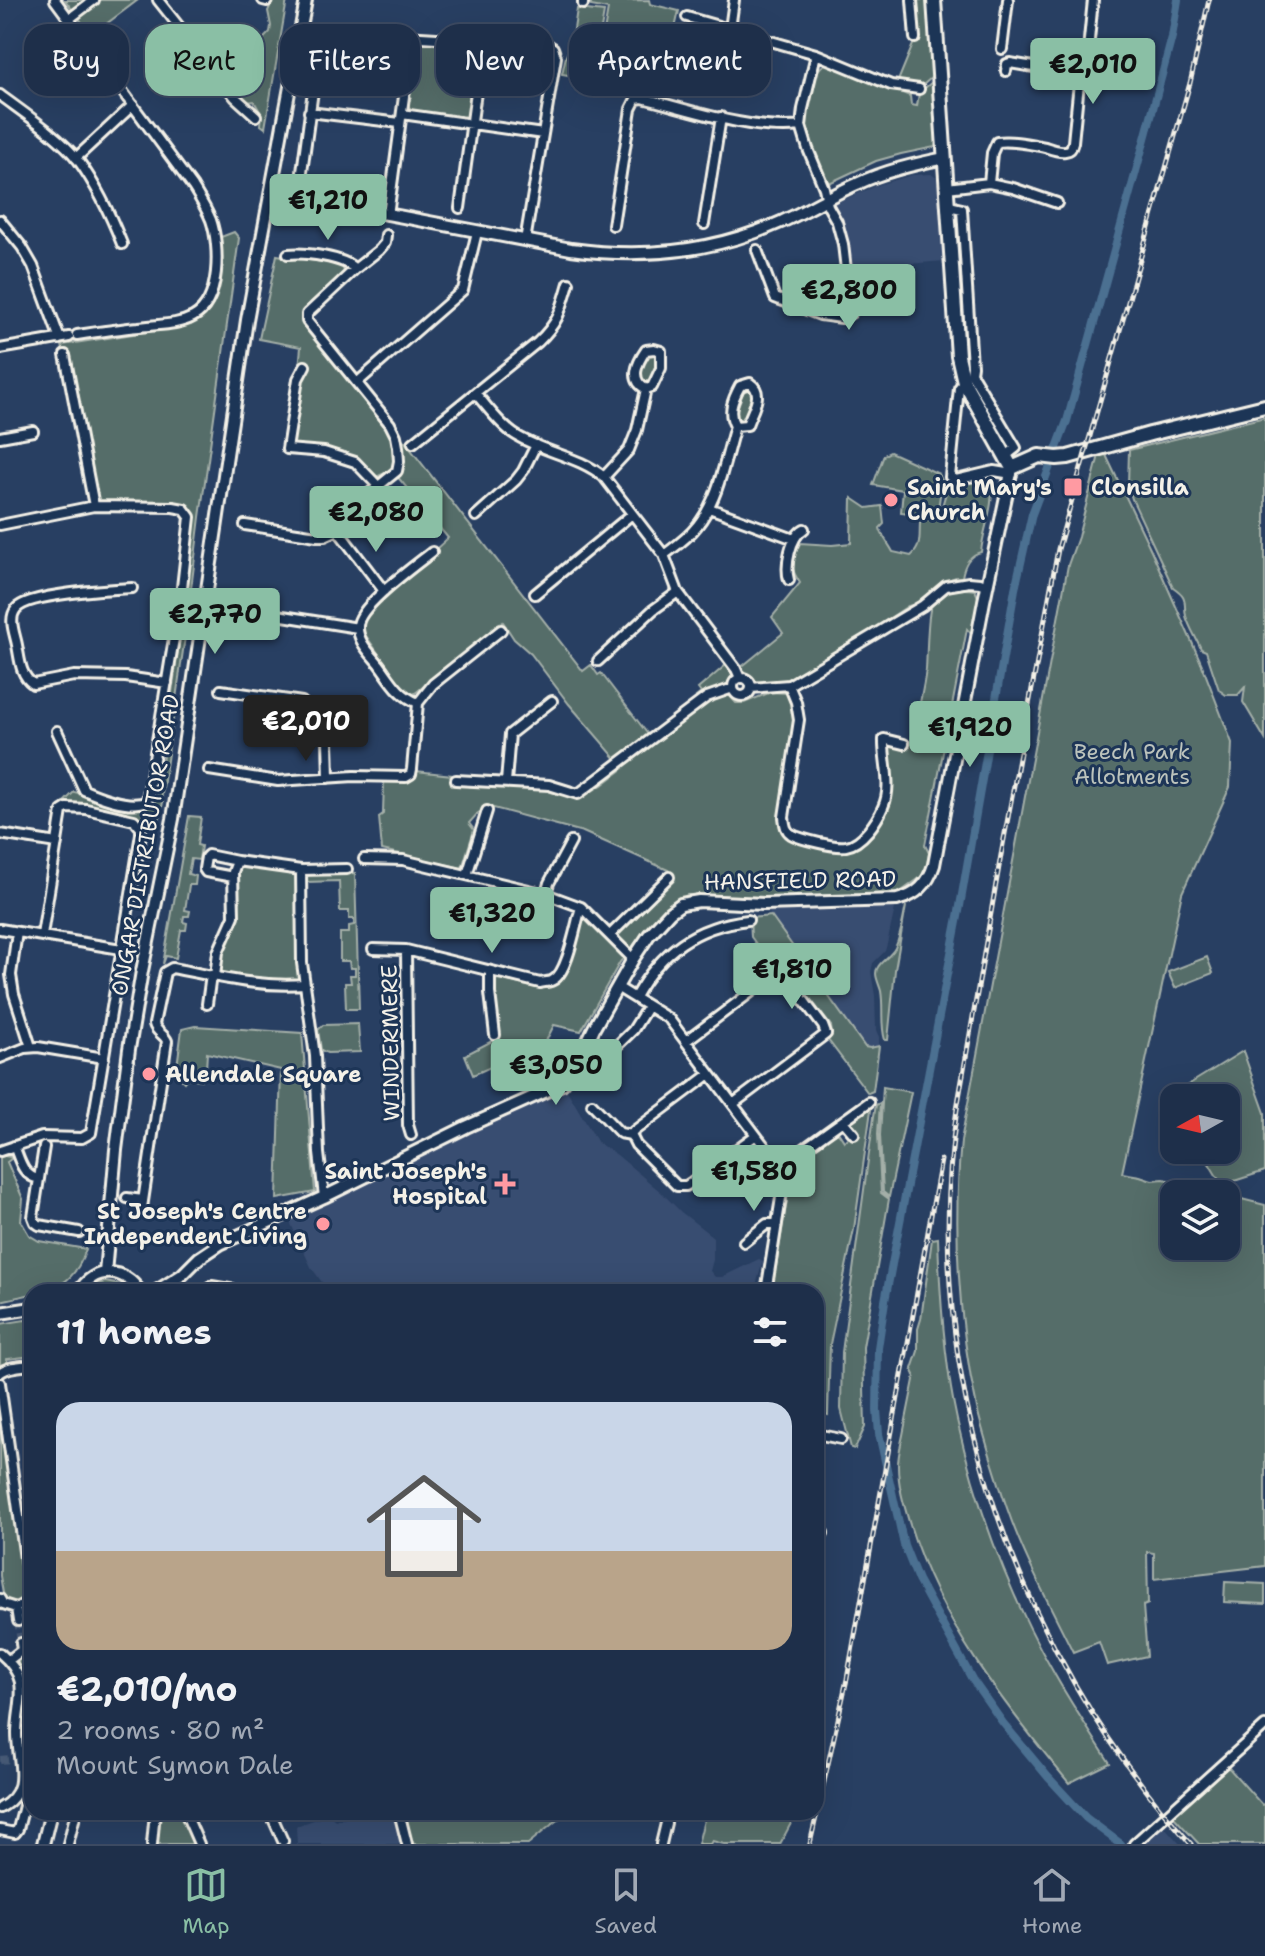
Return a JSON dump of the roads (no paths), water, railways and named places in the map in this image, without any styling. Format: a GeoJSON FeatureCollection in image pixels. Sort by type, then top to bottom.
{"type":"FeatureCollection","features":[{"type":"Feature","properties":{"kind":"main road"},"geometry":{"type":"LineString","coordinates":[[934,0],[958,356],[965,377],[992,421],[1010,466],[1039,456],[1061,458],[1265,406]]}},
{"type":"Feature","properties":{"kind":"street"},"geometry":{"type":"LineString","coordinates":[[0,349],[176,324],[196,316],[206,305],[217,267],[212,222],[204,204],[55,0]]}},
{"type":"Feature","properties":{"kind":"street"},"geometry":{"type":"LineString","coordinates":[[69,19],[94,0]]}},
{"type":"Feature","properties":{"kind":"street"},"geometry":{"type":"LineString","coordinates":[[158,0],[235,97],[256,116]]}},
{"type":"Feature","properties":{"kind":"street","name":"ONGAR DISTRIBUTOR ROAD"},"geometry":{"type":"LineString","coordinates":[[105,1273],[129,1049],[173,819],[247,320],[306,0]]}},
{"type":"Feature","properties":{"kind":"street"},"geometry":{"type":"LineString","coordinates":[[731,24],[734,0]]}},
{"type":"Feature","properties":{"kind":"street"},"geometry":{"type":"LineString","coordinates":[[912,0],[915,38]]}},
{"type":"Feature","properties":{"kind":"street"},"geometry":{"type":"LineString","coordinates":[[1002,49],[1008,0]]}},
{"type":"Feature","properties":{"kind":"street"},"geometry":{"type":"LineString","coordinates":[[1087,60],[1093,0]]}},
{"type":"Feature","properties":{"kind":"street"},"geometry":{"type":"LineString","coordinates":[[687,17],[712,24]]}},
{"type":"Feature","properties":{"kind":"street"},"geometry":{"type":"LineString","coordinates":[[771,41],[816,54],[891,85],[919,89]]}},
{"type":"Feature","properties":{"kind":"street"},"geometry":{"type":"LineString","coordinates":[[553,48],[556,57],[553,75]]}},
{"type":"Feature","properties":{"kind":"street"},"geometry":{"type":"LineString","coordinates":[[757,250],[775,298],[820,315],[836,318],[851,313],[845,254],[839,230],[801,126],[816,54]]}},
{"type":"Feature","properties":{"kind":"street"},"geometry":{"type":"LineString","coordinates":[[989,183],[992,153],[997,142],[1024,143],[1061,151],[1067,151],[1073,142],[1079,83],[1076,74],[1010,63],[1006,71]]}},
{"type":"Feature","properties":{"kind":"street"},"geometry":{"type":"LineString","coordinates":[[0,95],[76,158],[102,200],[122,244]]}},
{"type":"Feature","properties":{"kind":"street"},"geometry":{"type":"LineString","coordinates":[[302,172],[311,96]]}},
{"type":"Feature","properties":{"kind":"street"},"geometry":{"type":"LineString","coordinates":[[388,215],[404,96]]}},
{"type":"Feature","properties":{"kind":"street"},"geometry":{"type":"LineString","coordinates":[[460,208],[475,96]]}},
{"type":"Feature","properties":{"kind":"street"},"geometry":{"type":"LineString","coordinates":[[525,241],[549,96]]}},
{"type":"Feature","properties":{"kind":"street"},"geometry":{"type":"LineString","coordinates":[[613,225],[631,109],[636,99],[643,98],[770,127],[801,126]]}},
{"type":"Feature","properties":{"kind":"street"},"geometry":{"type":"LineString","coordinates":[[76,158],[133,105]]}},
{"type":"Feature","properties":{"kind":"street"},"geometry":{"type":"LineString","coordinates":[[309,112],[471,124],[543,134]]}},
{"type":"Feature","properties":{"kind":"street"},"geometry":{"type":"LineString","coordinates":[[704,224],[721,117]]}},
{"type":"Feature","properties":{"kind":"street"},"geometry":{"type":"LineString","coordinates":[[272,192],[525,241],[621,254],[692,249],[740,237],[877,176],[945,158]]}},
{"type":"Feature","properties":{"kind":"street"},"geometry":{"type":"LineString","coordinates":[[947,188],[989,183],[1057,203]]}},
{"type":"Feature","properties":{"kind":"street"},"geometry":{"type":"LineString","coordinates":[[949,206],[962,209],[972,366],[959,388],[950,477],[956,480],[1010,466]]}},
{"type":"Feature","properties":{"kind":"street"},"geometry":{"type":"LineString","coordinates":[[0,220],[22,247],[69,337]]}},
{"type":"Feature","properties":{"kind":"street"},"geometry":{"type":"LineString","coordinates":[[358,382],[463,290],[477,232]]}},
{"type":"Feature","properties":{"kind":"street"},"geometry":{"type":"LineString","coordinates":[[384,591],[340,533],[339,524],[343,515],[397,471],[396,436],[358,382],[307,321],[307,314],[379,250],[385,243],[386,235]]}},
{"type":"Feature","properties":{"kind":"street"},"geometry":{"type":"LineString","coordinates":[[288,254],[343,261],[355,269]]}},
{"type":"Feature","properties":{"kind":"street"},"geometry":{"type":"LineString","coordinates":[[413,443],[550,331],[561,310],[569,283]]}},
{"type":"Feature","properties":{"kind":"street"},"geometry":{"type":"LineString","coordinates":[[953,286],[968,285]]}},
{"type":"Feature","properties":{"kind":"street"},"geometry":{"type":"LineString","coordinates":[[646,350],[661,351],[657,380],[646,389],[636,381],[637,368],[646,350]]}},
{"type":"Feature","properties":{"kind":"street"},"geometry":{"type":"LineString","coordinates":[[65,355],[94,506]]}},
{"type":"Feature","properties":{"kind":"street"},"geometry":{"type":"LineString","coordinates":[[305,366],[298,379],[287,449],[324,452],[355,462],[379,487]]}},
{"type":"Feature","properties":{"kind":"street"},"geometry":{"type":"LineString","coordinates":[[664,555],[690,534],[709,508],[735,426],[730,417],[732,401],[740,386],[750,383],[759,395],[747,425],[735,426]]}},
{"type":"Feature","properties":{"kind":"street"},"geometry":{"type":"LineString","coordinates":[[604,477],[629,450],[646,389]]}},
{"type":"Feature","properties":{"kind":"street"},"geometry":{"type":"LineString","coordinates":[[475,393],[511,432],[604,477],[664,555],[678,592],[740,678],[748,681],[751,688],[743,696],[733,688],[740,678]]}},
{"type":"Feature","properties":{"kind":"street"},"geometry":{"type":"LineString","coordinates":[[0,437],[33,431]]}},
{"type":"Feature","properties":{"kind":"street"},"geometry":{"type":"LineString","coordinates":[[476,516],[516,480],[536,445]]}},
{"type":"Feature","properties":{"kind":"street","name":"HANSFIELD ROAD"},"geometry":{"type":"LineString","coordinates":[[168,1284],[220,1244],[562,1084],[574,1070],[633,959],[649,935],[681,904],[699,901],[764,904],[897,900],[909,897],[923,886],[931,876],[934,865],[1010,466]]}},
{"type":"Feature","properties":{"kind":"street"},"geometry":{"type":"LineString","coordinates":[[0,513],[1,524],[94,506],[173,507],[184,509],[191,520],[147,801],[108,800],[84,790],[57,731]]}},
{"type":"Feature","properties":{"kind":"street"},"geometry":{"type":"LineString","coordinates":[[709,508],[794,539]]}},
{"type":"Feature","properties":{"kind":"street"},"geometry":{"type":"LineString","coordinates":[[535,594],[632,514]]}},
{"type":"Feature","properties":{"kind":"street"},"geometry":{"type":"LineString","coordinates":[[245,525],[325,536],[340,529]]}},
{"type":"Feature","properties":{"kind":"street"},"geometry":{"type":"LineString","coordinates":[[789,580],[786,570],[794,539],[804,529]]}},
{"type":"Feature","properties":{"kind":"street"},"geometry":{"type":"LineString","coordinates":[[418,703],[401,694],[360,639],[358,628],[365,611],[384,591],[432,552]]}},
{"type":"Feature","properties":{"kind":"street"},"geometry":{"type":"LineString","coordinates":[[751,688],[789,685],[922,606],[946,586],[969,582],[987,586]]}},
{"type":"Feature","properties":{"kind":"street"},"geometry":{"type":"LineString","coordinates":[[132,588],[63,593],[20,605],[14,610],[12,619],[22,670],[33,684],[74,676],[126,677],[167,683]]}},
{"type":"Feature","properties":{"kind":"street"},"geometry":{"type":"LineString","coordinates":[[598,661],[653,610],[678,592]]}},
{"type":"Feature","properties":{"kind":"street"},"geometry":{"type":"LineString","coordinates":[[233,608],[358,628]]}},
{"type":"Feature","properties":{"kind":"street"},"geometry":{"type":"LineString","coordinates":[[209,770],[278,781],[354,776],[406,777],[412,770],[418,703],[433,684],[501,630]]}},
{"type":"Feature","properties":{"kind":"street"},"geometry":{"type":"LineString","coordinates":[[789,685],[799,720],[784,817],[791,834],[847,847],[858,840],[872,827],[885,803],[888,780],[884,739],[904,744]]}},
{"type":"Feature","properties":{"kind":"street"},"geometry":{"type":"LineString","coordinates":[[456,780],[549,785],[578,794],[707,697],[733,688]]}},
{"type":"Feature","properties":{"kind":"street"},"geometry":{"type":"LineString","coordinates":[[221,690],[302,702],[328,740],[329,778]]}},
{"type":"Feature","properties":{"kind":"street"},"geometry":{"type":"LineString","coordinates":[[506,782],[510,734],[552,701]]}},
{"type":"Feature","properties":{"kind":"street"},"geometry":{"type":"LineString","coordinates":[[0,1151],[42,1137],[87,1137],[91,1133],[141,828],[134,820],[86,809],[67,808],[62,811],[42,935]]}},
{"type":"Feature","properties":{"kind":"street"},"geometry":{"type":"LineString","coordinates":[[467,875],[487,811]]}},
{"type":"Feature","properties":{"kind":"street"},"geometry":{"type":"LineString","coordinates":[[0,834],[57,843]]}},
{"type":"Feature","properties":{"kind":"street"},"geometry":{"type":"LineString","coordinates":[[546,894],[571,842]]}},
{"type":"Feature","properties":{"kind":"street"},"geometry":{"type":"LineString","coordinates":[[233,877],[206,872],[206,857],[301,870],[347,869]]}},
{"type":"Feature","properties":{"kind":"street"},"geometry":{"type":"LineString","coordinates":[[364,859],[403,860],[546,894],[581,907],[633,959]]}},
{"type":"Feature","properties":{"kind":"street"},"geometry":{"type":"LineString","coordinates":[[207,1004],[218,952],[234,916],[233,877],[237,861]]}},
{"type":"Feature","properties":{"kind":"street"},"geometry":{"type":"LineString","coordinates":[[301,870],[302,963],[315,1056],[324,1197]]}},
{"type":"Feature","properties":{"kind":"street"},"geometry":{"type":"LineString","coordinates":[[610,935],[669,877]]}},
{"type":"Feature","properties":{"kind":"street","name":"WINDERMERE"},"geometry":{"type":"LineString","coordinates":[[373,949],[406,950],[540,983],[552,981],[560,974],[567,957],[581,907]]}},
{"type":"Feature","properties":{"kind":"street"},"geometry":{"type":"LineString","coordinates":[[718,913],[721,925]]}},
{"type":"Feature","properties":{"kind":"street"},"geometry":{"type":"LineString","coordinates":[[635,997],[665,955],[693,936],[721,925],[748,920]]}},
{"type":"Feature","properties":{"kind":"street"},"geometry":{"type":"LineString","coordinates":[[0,929],[121,949]]}},
{"type":"Feature","properties":{"kind":"street"},"geometry":{"type":"LineString","coordinates":[[17,932],[11,975],[31,1047]]}},
{"type":"Feature","properties":{"kind":"street","name":"WINDERMERE"},"geometry":{"type":"LineString","coordinates":[[406,950],[408,1125],[411,1135]]}},
{"type":"Feature","properties":{"kind":"street"},"geometry":{"type":"LineString","coordinates":[[127,1198],[143,1204],[167,1041],[154,1024],[165,972],[172,968],[230,980],[304,984]]}},
{"type":"Feature","properties":{"kind":"street"},"geometry":{"type":"LineString","coordinates":[[490,971],[495,1035]]}},
{"type":"Feature","properties":{"kind":"street"},"geometry":{"type":"LineString","coordinates":[[686,1041],[775,974],[786,977],[823,1026],[826,1034],[733,1104]]}},
{"type":"Feature","properties":{"kind":"street"},"geometry":{"type":"LineString","coordinates":[[617,987],[669,1019],[780,1166],[784,1179],[767,1284]]}},
{"type":"Feature","properties":{"kind":"street"},"geometry":{"type":"LineString","coordinates":[[600,1060],[633,1030],[648,1006]]}},
{"type":"Feature","properties":{"kind":"street"},"geometry":{"type":"LineString","coordinates":[[0,1058],[31,1047],[104,1058]]}},
{"type":"Feature","properties":{"kind":"street"},"geometry":{"type":"LineString","coordinates":[[710,1074],[634,1131],[631,1140],[677,1186],[681,1186],[692,1182],[756,1135]]}},
{"type":"Feature","properties":{"kind":"street"},"geometry":{"type":"LineString","coordinates":[[780,1166],[869,1102]]}},
{"type":"Feature","properties":{"kind":"street"},"geometry":{"type":"LineString","coordinates":[[592,1104],[620,1133],[631,1135]]}},
{"type":"Feature","properties":{"kind":"street"},"geometry":{"type":"LineString","coordinates":[[843,1121],[854,1134]]}},
{"type":"Feature","properties":{"kind":"street"},"geometry":{"type":"LineString","coordinates":[[14,1146],[25,1173],[39,1179]]}},
{"type":"Feature","properties":{"kind":"street"},"geometry":{"type":"LineString","coordinates":[[44,1147],[33,1217],[35,1222],[79,1232]]}},
{"type":"Feature","properties":{"kind":"street"},"geometry":{"type":"LineString","coordinates":[[744,1242],[767,1224],[777,1224]]}},
{"type":"Feature","properties":{"kind":"street"},"geometry":{"type":"LineString","coordinates":[[84,1284],[105,1273],[127,1278],[134,1284]]}},
{"type":"Feature","properties":{"kind":"street"},"geometry":{"type":"LineString","coordinates":[[0,1313],[24,1309]]}},
{"type":"Feature","properties":{"kind":"street"},"geometry":{"type":"LineString","coordinates":[[0,1373],[24,1366]]}},
{"type":"Feature","properties":{"kind":"street"},"geometry":{"type":"LineString","coordinates":[[0,1383],[4,1444],[24,1559]]}},
{"type":"Feature","properties":{"kind":"street"},"geometry":{"type":"LineString","coordinates":[[824,1436],[841,1439]]}},
{"type":"Feature","properties":{"kind":"street"},"geometry":{"type":"LineString","coordinates":[[0,1599],[3,1604],[16,1608],[24,1604]]}},
{"type":"Feature","properties":{"kind":"street"},"geometry":{"type":"LineString","coordinates":[[16,1608],[18,1621]]}},
{"type":"Feature","properties":{"kind":"street"},"geometry":{"type":"LineString","coordinates":[[9,1660],[24,1649]]}},
{"type":"Feature","properties":{"kind":"street"},"geometry":{"type":"LineString","coordinates":[[0,1653],[15,1670],[21,1692],[14,1759],[20,1784],[10,1802],[0,1808]]}},
{"type":"Feature","properties":{"kind":"street"},"geometry":{"type":"LineString","coordinates":[[1134,1844],[1265,1726]]}},
{"type":"Feature","properties":{"kind":"street"},"geometry":{"type":"LineString","coordinates":[[0,1830],[15,1833],[24,1806]]}},
{"type":"Feature","properties":{"kind":"street"},"geometry":{"type":"LineString","coordinates":[[43,1844],[49,1820]]}},
{"type":"Feature","properties":{"kind":"street"},"geometry":{"type":"LineString","coordinates":[[68,1844],[74,1820]]}},
{"type":"Feature","properties":{"kind":"street"},"geometry":{"type":"LineString","coordinates":[[152,1844],[154,1820]]}},
{"type":"Feature","properties":{"kind":"street"},"geometry":{"type":"LineString","coordinates":[[188,1820],[199,1844]]}},
{"type":"Feature","properties":{"kind":"street"},"geometry":{"type":"LineString","coordinates":[[276,1820],[283,1829],[283,1841]]}},
{"type":"Feature","properties":{"kind":"street"},"geometry":{"type":"LineString","coordinates":[[401,1820],[407,1844]]}},
{"type":"Feature","properties":{"kind":"street"},"geometry":{"type":"LineString","coordinates":[[661,1844],[666,1820]]}},
{"type":"Feature","properties":{"kind":"waterway"},"geometry":{"type":"LineString","coordinates":[[1121,1844],[1086,1818],[1003,1723],[972,1679],[918,1580],[904,1545],[879,1434],[878,1348],[1015,589],[1032,514],[1067,421],[1172,37],[1178,0]]}},
{"type":"Feature","properties":{"kind":"tunnel"},"geometry":{"type":"LineString","coordinates":[[18,1621],[21,1643]]}},
{"type":"Feature","properties":{"kind":"tunnel"},"geometry":{"type":"LineString","coordinates":[[0,1760],[10,1759]]}},
{"type":"Feature","properties":{"kind":"railway"},"geometry":{"type":"LineString","coordinates":[[1191,1844],[1129,1767],[1075,1684],[1029,1595],[993,1502],[967,1406],[952,1307],[948,1208],[957,1109],[1058,549],[1190,83],[1209,0]]}},
{"type":"Feature","properties":{"kind":"railway"},"geometry":{"type":"LineString","coordinates":[[824,1782],[847,1679],[941,1160]]}},
{"type":"Feature","properties":{"kind":"railway"},"geometry":{"type":"LineString","coordinates":[[810,1844],[815,1820]]}},
{"type":"Feature","properties":{"kind":"place","name":"Clonsilla"},"geometry":{"type":"Point","coordinates":[1073,487]}},
{"type":"Feature","properties":{"kind":"place","name":"Saint Mary's Church"},"geometry":{"type":"Point","coordinates":[891,500]}},
{"type":"Feature","properties":{"kind":"place","name":"Allendale Square"},"geometry":{"type":"Point","coordinates":[149,1074]}},
{"type":"Feature","properties":{"kind":"place","name":"Saint Joseph's Hospital"},"geometry":{"type":"Point","coordinates":[505,1184]}},
{"type":"Feature","properties":{"kind":"place","name":"St Joseph's Centre Independent Living"},"geometry":{"type":"Point","coordinates":[323,1224]}},
{"type":"Feature","properties":{"kind":"park label","name":"Beech Park Allotments"},"geometry":{"type":"Point","coordinates":[1132,764]}}]}
